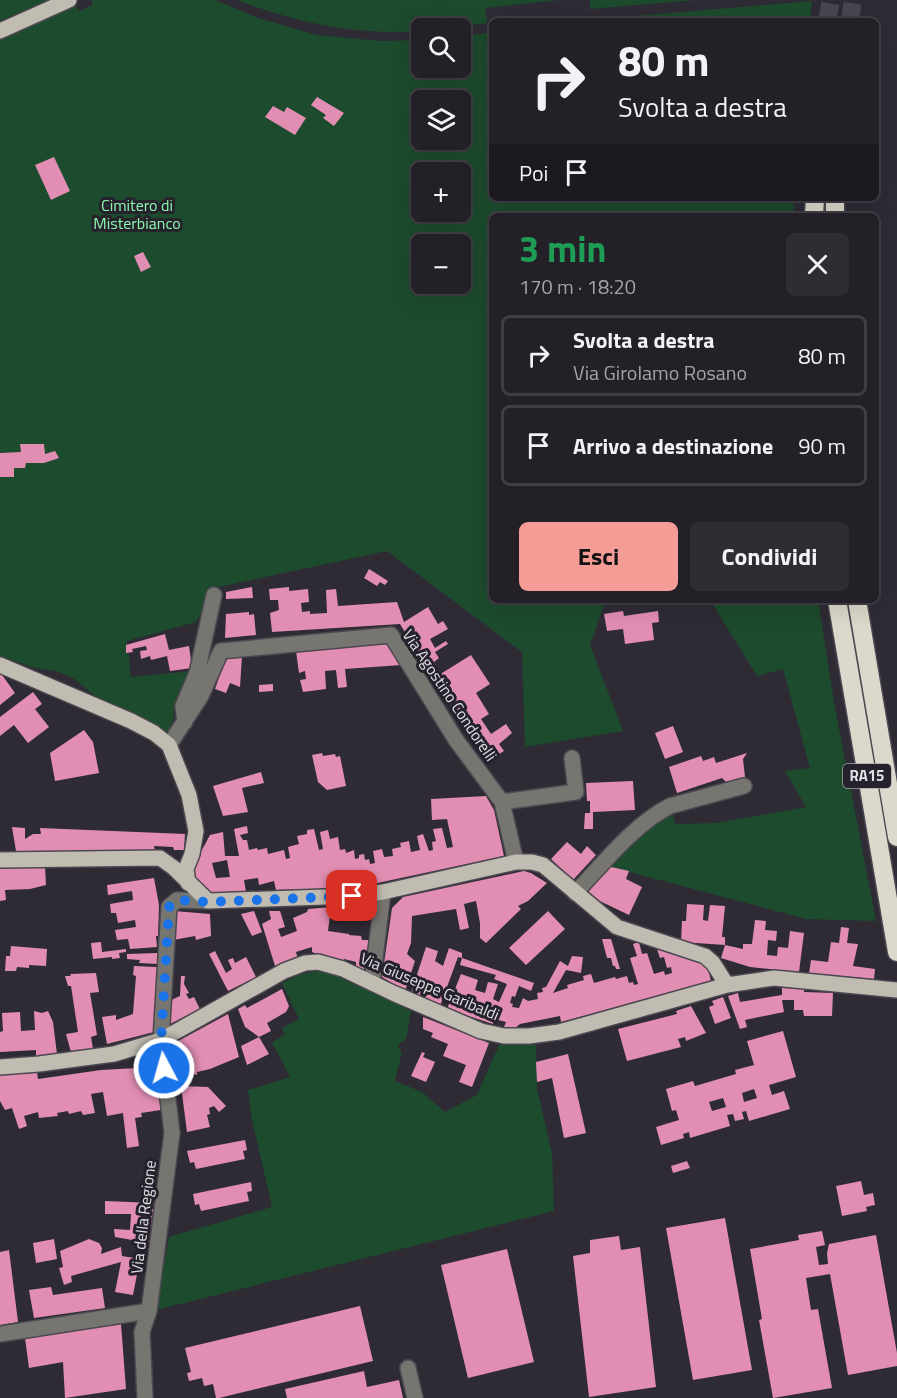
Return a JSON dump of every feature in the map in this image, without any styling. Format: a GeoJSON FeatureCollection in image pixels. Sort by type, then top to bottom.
{"type":"FeatureCollection","features":[{"type":"Feature","properties":{"kind":"highway","name":"RA15"},"geometry":{"type":"LineString","coordinates":[[838,603],[897,952]]}},
{"type":"Feature","properties":{"kind":"highway","name":"RA15"},"geometry":{"type":"LineString","coordinates":[[858,603],[897,837]]}},
{"type":"Feature","properties":{"kind":"main road"},"geometry":{"type":"LineString","coordinates":[[0,31],[69,0]]}},
{"type":"Feature","properties":{"kind":"main road"},"geometry":{"type":"LineString","coordinates":[[0,665],[131,721],[154,733],[169,745],[189,795],[196,831],[192,854],[186,869],[188,883]]}},
{"type":"Feature","properties":{"kind":"main road"},"geometry":{"type":"LineString","coordinates":[[0,860],[160,858],[174,868],[208,902],[352,896],[383,892],[516,862],[532,862],[543,865],[617,927],[705,956],[713,963],[727,986]]}},
{"type":"Feature","properties":{"kind":"main road","name":"Via Giuseppe Garibaldi"},"geometry":{"type":"LineString","coordinates":[[0,1066],[39,1064],[114,1054],[161,1041],[284,971],[305,963],[318,962],[343,969],[481,1031],[504,1036],[529,1036],[559,1032],[727,986],[774,978],[894,987]]}},
{"type":"Feature","properties":{"kind":"street"},"geometry":{"type":"LineString","coordinates":[[185,722],[183,706],[197,673],[214,595]]}},
{"type":"Feature","properties":{"kind":"street","name":"Via Agostino Condorelli"},"geometry":{"type":"LineString","coordinates":[[169,745],[201,696],[221,651],[391,635],[456,740],[502,801],[516,862]]}},
{"type":"Feature","properties":{"kind":"street"},"geometry":{"type":"LineString","coordinates":[[502,801],[576,792],[572,758]]}},
{"type":"Feature","properties":{"kind":"street"},"geometry":{"type":"LineString","coordinates":[[575,893],[634,832],[663,810],[670,806],[744,786]]}},
{"type":"Feature","properties":{"kind":"street"},"geometry":{"type":"LineString","coordinates":[[372,982],[383,892]]}},
{"type":"Feature","properties":{"kind":"street","name":"Via della Regione"},"geometry":{"type":"LineString","coordinates":[[146,1398],[142,1332],[149,1311],[172,1133],[161,1041],[169,907],[177,900],[208,902]]}},
{"type":"Feature","properties":{"kind":"street"},"geometry":{"type":"LineString","coordinates":[[0,1334],[149,1311]]}},
{"type":"Feature","properties":{"kind":"street"},"geometry":{"type":"LineString","coordinates":[[408,1368],[415,1398]]}},
{"type":"Feature","properties":{"kind":"green space"},"geometry":{"type":"Polygon","coordinates":[[[0,0],[49,0],[0,21],[0,0]]]}},
{"type":"Feature","properties":{"kind":"green space","name":"Cimitero di Misterbianco"},"geometry":{"type":"Polygon","coordinates":[[[92,0],[215,0],[258,18],[317,35],[380,41],[411,40],[411,78],[471,78],[471,35],[489,32],[489,201],[794,201],[793,213],[489,213],[489,603],[605,603],[590,645],[623,731],[525,747],[522,652],[387,551],[219,587],[196,622],[127,641],[131,677],[194,671],[173,712],[174,718],[167,734],[99,699],[74,679],[59,672],[32,667],[0,656],[0,39],[75,6],[80,11],[92,5],[92,0]]]}},
{"type":"Feature","properties":{"kind":"green space"},"geometry":{"type":"Polygon","coordinates":[[[237,0],[559,0],[485,8],[487,23],[471,25],[471,18],[411,18],[411,31],[397,32],[374,32],[328,26],[237,0]]]}},
{"type":"Feature","properties":{"kind":"green space"},"geometry":{"type":"Polygon","coordinates":[[[590,0],[696,0],[590,9],[590,0]]]}},
{"type":"Feature","properties":{"kind":"green space"},"geometry":{"type":"Polygon","coordinates":[[[812,1],[810,18],[612,18],[812,1]]]}},
{"type":"Feature","properties":{"kind":"green space"},"geometry":{"type":"Polygon","coordinates":[[[712,603],[818,603],[835,708],[876,921],[806,919],[607,866],[639,834],[672,811],[675,824],[717,823],[806,807],[785,771],[810,768],[783,669],[757,676],[712,603]]]}},
{"type":"Feature","properties":{"kind":"green space"},"geometry":{"type":"Polygon","coordinates":[[[316,971],[353,982],[411,1011],[406,1039],[400,1043],[398,1048],[402,1052],[395,1081],[422,1092],[445,1112],[477,1095],[500,1043],[511,1045],[536,1043],[537,1089],[552,1153],[554,1211],[156,1310],[169,1237],[272,1207],[251,1115],[248,1090],[290,1077],[272,1042],[285,1035],[282,1028],[299,1019],[282,983],[299,975],[316,971]]]}},
{"type":"Feature","properties":{"kind":"building"},"geometry":{"type":"Polygon","coordinates":[[[317,97],[344,113],[334,126],[323,118],[326,115],[311,105],[317,97]]]}},
{"type":"Feature","properties":{"kind":"building"},"geometry":{"type":"Polygon","coordinates":[[[273,106],[284,112],[287,107],[306,118],[295,135],[265,117],[273,106]]]}},
{"type":"Feature","properties":{"kind":"building"},"geometry":{"type":"Polygon","coordinates":[[[54,157],[70,191],[51,200],[35,165],[54,157]]]}},
{"type":"Feature","properties":{"kind":"building"},"geometry":{"type":"Polygon","coordinates":[[[143,252],[151,267],[141,272],[134,256],[143,252]]]}},
{"type":"Feature","properties":{"kind":"building"},"geometry":{"type":"Polygon","coordinates":[[[20,444],[44,444],[45,454],[55,451],[59,458],[44,463],[26,463],[25,468],[14,468],[14,477],[0,477],[0,453],[21,452],[20,444]]]}},
{"type":"Feature","properties":{"kind":"building"},"geometry":{"type":"Polygon","coordinates":[[[369,569],[388,581],[385,585],[380,582],[377,586],[364,578],[369,569]]]}},
{"type":"Feature","properties":{"kind":"building"},"geometry":{"type":"Polygon","coordinates":[[[252,587],[253,598],[226,599],[226,592],[252,587]]]}},
{"type":"Feature","properties":{"kind":"building"},"geometry":{"type":"Polygon","coordinates":[[[289,587],[289,591],[308,589],[309,602],[301,603],[302,612],[310,611],[310,614],[327,613],[326,590],[336,589],[338,606],[397,602],[404,622],[428,607],[438,624],[443,621],[448,629],[430,639],[435,648],[446,641],[448,644],[435,652],[439,658],[434,662],[436,666],[428,670],[400,624],[272,632],[270,613],[279,610],[278,600],[270,600],[269,589],[289,587]]]}},
{"type":"Feature","properties":{"kind":"building"},"geometry":{"type":"Polygon","coordinates":[[[623,611],[624,616],[658,611],[659,622],[652,623],[654,640],[625,644],[623,629],[607,631],[604,614],[623,611]]]}},
{"type":"Feature","properties":{"kind":"building"},"geometry":{"type":"Polygon","coordinates":[[[249,612],[249,615],[254,614],[256,635],[225,638],[226,614],[249,612]]]}},
{"type":"Feature","properties":{"kind":"building"},"geometry":{"type":"Polygon","coordinates":[[[165,634],[169,650],[189,646],[192,668],[170,671],[167,656],[151,660],[150,656],[141,659],[140,651],[147,650],[146,646],[126,653],[126,645],[165,634]]]}},
{"type":"Feature","properties":{"kind":"building"},"geometry":{"type":"Polygon","coordinates":[[[387,644],[401,665],[345,669],[347,687],[338,688],[336,670],[325,671],[326,689],[303,692],[300,680],[306,679],[305,671],[299,673],[296,651],[387,644]]]}},
{"type":"Feature","properties":{"kind":"building"},"geometry":{"type":"Polygon","coordinates":[[[471,655],[490,684],[476,693],[489,714],[481,719],[491,734],[506,724],[512,733],[499,744],[504,751],[486,762],[434,678],[471,655]]]}},
{"type":"Feature","properties":{"kind":"building"},"geometry":{"type":"Polygon","coordinates":[[[242,656],[240,687],[230,683],[226,693],[215,689],[226,657],[242,656]]]}},
{"type":"Feature","properties":{"kind":"building"},"geometry":{"type":"Polygon","coordinates":[[[0,672],[15,693],[0,705],[0,672]]]}},
{"type":"Feature","properties":{"kind":"building"},"geometry":{"type":"Polygon","coordinates":[[[273,684],[273,691],[259,692],[259,685],[273,684]]]}},
{"type":"Feature","properties":{"kind":"building"},"geometry":{"type":"Polygon","coordinates":[[[33,692],[42,704],[35,709],[49,727],[28,743],[14,725],[0,736],[0,717],[33,692]]]}},
{"type":"Feature","properties":{"kind":"building"},"geometry":{"type":"Polygon","coordinates":[[[673,726],[683,752],[665,759],[655,733],[673,726]]]}},
{"type":"Feature","properties":{"kind":"building"},"geometry":{"type":"Polygon","coordinates":[[[84,730],[93,742],[99,773],[55,781],[50,753],[84,730]]]}},
{"type":"Feature","properties":{"kind":"building"},"geometry":{"type":"Polygon","coordinates":[[[322,753],[323,756],[335,754],[336,757],[340,756],[346,786],[327,790],[318,782],[312,755],[322,753]]]}},
{"type":"Feature","properties":{"kind":"building"},"geometry":{"type":"Polygon","coordinates":[[[747,753],[743,759],[745,777],[726,782],[722,778],[677,793],[669,767],[701,756],[703,761],[714,757],[716,763],[747,753]]]}},
{"type":"Feature","properties":{"kind":"building"},"geometry":{"type":"Polygon","coordinates":[[[261,772],[264,783],[242,788],[248,812],[223,816],[213,786],[261,772]]]}},
{"type":"Feature","properties":{"kind":"building"},"geometry":{"type":"Polygon","coordinates":[[[633,781],[635,810],[593,812],[593,829],[584,829],[585,813],[590,813],[586,783],[633,781]]]}},
{"type":"Feature","properties":{"kind":"building"},"geometry":{"type":"Polygon","coordinates":[[[486,796],[494,810],[504,856],[354,888],[276,890],[274,881],[259,885],[258,878],[244,880],[246,892],[209,893],[194,882],[191,870],[210,835],[223,832],[225,856],[239,856],[234,829],[247,826],[248,833],[240,835],[243,840],[247,840],[249,850],[267,848],[268,854],[284,850],[286,859],[290,858],[288,847],[299,844],[297,836],[307,834],[307,830],[314,829],[319,850],[323,849],[320,832],[328,830],[330,839],[338,837],[340,850],[345,849],[346,853],[354,850],[355,859],[364,854],[365,860],[369,859],[370,864],[375,863],[373,851],[382,849],[384,857],[393,856],[392,849],[401,847],[400,843],[409,841],[411,852],[420,850],[417,836],[423,834],[429,851],[433,850],[432,842],[436,841],[433,829],[442,828],[447,848],[453,847],[447,819],[432,820],[431,799],[486,796]],[[227,860],[212,863],[216,878],[230,877],[227,860]]]}},
{"type":"Feature","properties":{"kind":"building"},"geometry":{"type":"Polygon","coordinates":[[[12,827],[25,828],[25,839],[33,834],[41,834],[40,828],[185,834],[184,850],[154,846],[155,851],[16,851],[12,827]]]}},
{"type":"Feature","properties":{"kind":"building"},"geometry":{"type":"Polygon","coordinates":[[[567,842],[581,854],[587,846],[596,855],[573,880],[551,859],[567,842]]]}},
{"type":"Feature","properties":{"kind":"building"},"geometry":{"type":"Polygon","coordinates":[[[45,866],[46,885],[30,889],[5,890],[6,900],[0,901],[0,868],[45,866]]]}},
{"type":"Feature","properties":{"kind":"building"},"geometry":{"type":"Polygon","coordinates":[[[607,866],[629,871],[626,879],[642,887],[629,915],[585,894],[583,889],[607,866]]]}},
{"type":"Feature","properties":{"kind":"building"},"geometry":{"type":"Polygon","coordinates":[[[524,871],[547,883],[528,901],[518,906],[521,909],[486,943],[480,938],[476,901],[464,904],[469,928],[460,930],[456,909],[412,916],[411,943],[407,954],[415,961],[405,991],[382,977],[392,908],[403,897],[524,871]]]}},
{"type":"Feature","properties":{"kind":"building"},"geometry":{"type":"Polygon","coordinates":[[[154,878],[159,905],[157,947],[130,949],[128,939],[117,940],[115,930],[136,927],[135,920],[118,923],[116,913],[111,913],[110,904],[133,900],[132,891],[108,895],[107,885],[154,878]]]}},
{"type":"Feature","properties":{"kind":"building"},"geometry":{"type":"Polygon","coordinates":[[[687,904],[704,905],[703,920],[708,921],[710,905],[725,906],[722,937],[725,937],[725,945],[681,942],[682,921],[686,921],[687,904]]]}},
{"type":"Feature","properties":{"kind":"building"},"geometry":{"type":"Polygon","coordinates":[[[331,907],[328,931],[361,936],[362,940],[369,940],[364,970],[356,967],[356,962],[344,959],[343,963],[312,952],[312,947],[296,952],[298,959],[275,966],[262,924],[271,919],[269,911],[280,911],[285,927],[278,929],[281,937],[297,931],[293,918],[307,912],[308,909],[331,907]]]}},
{"type":"Feature","properties":{"kind":"building"},"geometry":{"type":"Polygon","coordinates":[[[174,911],[210,914],[211,936],[196,940],[195,936],[173,940],[174,911]]]}},
{"type":"Feature","properties":{"kind":"building"},"geometry":{"type":"Polygon","coordinates":[[[254,911],[262,932],[252,936],[241,914],[254,911]]]}},
{"type":"Feature","properties":{"kind":"building"},"geometry":{"type":"Polygon","coordinates":[[[548,911],[565,929],[526,965],[509,948],[548,911]]]}},
{"type":"Feature","properties":{"kind":"building"},"geometry":{"type":"Polygon","coordinates":[[[755,920],[766,921],[765,930],[777,931],[776,941],[768,940],[767,955],[777,956],[778,947],[788,948],[790,931],[804,933],[799,972],[750,967],[721,958],[725,945],[743,949],[743,944],[752,944],[755,920]]]}},
{"type":"Feature","properties":{"kind":"building"},"geometry":{"type":"Polygon","coordinates":[[[841,927],[849,928],[847,943],[858,944],[853,966],[875,969],[874,979],[809,973],[811,960],[828,962],[831,942],[839,943],[841,927]]]}},
{"type":"Feature","properties":{"kind":"building"},"geometry":{"type":"Polygon","coordinates":[[[602,939],[611,939],[620,969],[613,966],[611,958],[607,958],[602,939]]]}},
{"type":"Feature","properties":{"kind":"building"},"geometry":{"type":"Polygon","coordinates":[[[101,942],[102,952],[126,949],[126,952],[119,953],[120,958],[93,959],[91,943],[101,942]]]}},
{"type":"Feature","properties":{"kind":"building"},"geometry":{"type":"Polygon","coordinates":[[[639,942],[642,954],[647,953],[654,974],[664,971],[665,975],[672,973],[671,967],[667,968],[664,957],[660,958],[657,949],[707,964],[711,981],[561,1022],[560,1016],[520,1024],[515,1028],[504,1027],[506,1022],[494,1019],[493,1024],[447,1009],[461,974],[478,980],[475,990],[485,993],[488,982],[498,984],[493,999],[499,1002],[507,984],[494,979],[496,975],[460,965],[462,958],[534,983],[531,991],[519,986],[515,997],[512,996],[510,1003],[513,1004],[512,1007],[519,1008],[523,998],[528,1001],[538,999],[537,993],[543,992],[542,988],[546,987],[560,961],[568,966],[572,956],[583,957],[581,973],[566,970],[553,993],[568,988],[567,985],[584,980],[583,976],[591,974],[594,983],[627,976],[629,983],[638,984],[630,958],[637,956],[633,944],[639,942]]]}},
{"type":"Feature","properties":{"kind":"building"},"geometry":{"type":"Polygon","coordinates":[[[11,946],[47,949],[46,966],[29,965],[29,968],[17,967],[16,971],[5,971],[6,956],[10,956],[11,946]]]}},
{"type":"Feature","properties":{"kind":"building"},"geometry":{"type":"Polygon","coordinates":[[[426,947],[438,951],[435,961],[443,966],[449,948],[462,953],[462,958],[458,957],[440,1006],[411,993],[426,947]]]}},
{"type":"Feature","properties":{"kind":"building"},"geometry":{"type":"Polygon","coordinates":[[[215,951],[226,973],[232,969],[228,960],[233,958],[235,963],[246,957],[256,977],[228,991],[209,954],[215,951]]]}},
{"type":"Feature","properties":{"kind":"building"},"geometry":{"type":"Polygon","coordinates":[[[158,953],[157,964],[139,963],[140,960],[127,959],[127,954],[158,953]]]}},
{"type":"Feature","properties":{"kind":"building"},"geometry":{"type":"Polygon","coordinates":[[[134,966],[158,967],[154,1032],[107,1044],[102,1017],[116,1015],[116,1020],[133,1014],[136,976],[133,975],[134,966]]]}},
{"type":"Feature","properties":{"kind":"building"},"geometry":{"type":"Polygon","coordinates":[[[96,973],[99,992],[90,993],[97,1035],[91,1037],[93,1049],[71,1052],[66,1034],[78,1032],[71,986],[68,986],[65,976],[96,973]]]}},
{"type":"Feature","properties":{"kind":"building"},"geometry":{"type":"Polygon","coordinates":[[[181,976],[185,976],[184,984],[189,993],[186,994],[189,999],[194,997],[200,1009],[170,1024],[169,1001],[180,996],[181,976]]]}},
{"type":"Feature","properties":{"kind":"building"},"geometry":{"type":"Polygon","coordinates":[[[782,988],[804,989],[804,992],[833,993],[832,1016],[804,1016],[803,1010],[794,1010],[794,1000],[782,1000],[784,1012],[745,1020],[747,1027],[740,1029],[728,996],[738,993],[740,1002],[782,995],[782,988]]]}},
{"type":"Feature","properties":{"kind":"building"},"geometry":{"type":"Polygon","coordinates":[[[282,989],[289,1006],[286,1012],[267,1023],[271,1031],[259,1037],[245,1027],[238,1009],[245,1005],[247,1008],[282,989]]]}},
{"type":"Feature","properties":{"kind":"building"},"geometry":{"type":"Polygon","coordinates":[[[723,997],[731,1018],[715,1024],[709,1007],[714,1005],[712,1001],[723,997]]]}},
{"type":"Feature","properties":{"kind":"building"},"geometry":{"type":"Polygon","coordinates":[[[691,1006],[706,1033],[686,1041],[685,1037],[678,1039],[681,1047],[627,1061],[618,1029],[677,1014],[676,1011],[691,1006]]]}},
{"type":"Feature","properties":{"kind":"building"},"geometry":{"type":"Polygon","coordinates":[[[34,1011],[42,1013],[48,1011],[53,1022],[57,1054],[36,1056],[36,1050],[0,1052],[0,1032],[3,1031],[2,1013],[20,1012],[21,1031],[35,1030],[34,1011]]]}},
{"type":"Feature","properties":{"kind":"building"},"geometry":{"type":"Polygon","coordinates":[[[228,1014],[239,1057],[197,1072],[197,1075],[173,1071],[169,1046],[228,1014]]]}},
{"type":"Feature","properties":{"kind":"building"},"geometry":{"type":"Polygon","coordinates":[[[423,1017],[489,1043],[472,1087],[459,1082],[466,1065],[443,1056],[448,1044],[431,1037],[433,1033],[423,1029],[423,1017]]]}},
{"type":"Feature","properties":{"kind":"building"},"geometry":{"type":"Polygon","coordinates":[[[783,1031],[796,1077],[769,1085],[772,1095],[784,1091],[790,1109],[749,1121],[746,1111],[742,1112],[744,1119],[735,1121],[733,1114],[727,1115],[730,1126],[690,1138],[689,1132],[683,1134],[684,1138],[661,1145],[656,1127],[679,1120],[676,1110],[672,1111],[666,1089],[693,1081],[695,1086],[736,1074],[735,1070],[754,1065],[747,1041],[783,1031]],[[754,1089],[742,1093],[744,1102],[757,1098],[754,1089]],[[723,1098],[709,1102],[712,1111],[726,1107],[723,1098]]]}},
{"type":"Feature","properties":{"kind":"building"},"geometry":{"type":"Polygon","coordinates":[[[259,1037],[269,1054],[247,1065],[241,1046],[259,1037]]]}},
{"type":"Feature","properties":{"kind":"building"},"geometry":{"type":"Polygon","coordinates":[[[422,1052],[425,1053],[423,1057],[435,1062],[426,1082],[411,1076],[422,1052]]]}},
{"type":"Feature","properties":{"kind":"building"},"geometry":{"type":"Polygon","coordinates":[[[568,1054],[586,1133],[564,1138],[552,1078],[537,1082],[536,1062],[568,1054]]]}},
{"type":"Feature","properties":{"kind":"building"},"geometry":{"type":"Polygon","coordinates":[[[155,1067],[161,1110],[141,1113],[142,1117],[135,1118],[139,1146],[127,1148],[123,1113],[107,1116],[103,1092],[91,1094],[95,1113],[83,1115],[81,1111],[69,1114],[68,1111],[57,1113],[58,1116],[39,1118],[38,1112],[24,1116],[27,1126],[19,1129],[12,1108],[5,1110],[0,1101],[0,1074],[37,1072],[38,1079],[101,1070],[155,1067]]]}},
{"type":"Feature","properties":{"kind":"building"},"geometry":{"type":"Polygon","coordinates":[[[181,1086],[208,1087],[226,1106],[219,1112],[214,1106],[209,1108],[210,1114],[207,1115],[210,1127],[187,1132],[181,1086]]]}},
{"type":"Feature","properties":{"kind":"building"},"geometry":{"type":"Polygon","coordinates":[[[245,1140],[247,1150],[243,1151],[245,1159],[196,1169],[194,1162],[190,1163],[187,1151],[245,1140]]]}},
{"type":"Feature","properties":{"kind":"building"},"geometry":{"type":"Polygon","coordinates":[[[687,1161],[690,1168],[673,1173],[671,1166],[687,1161]]]}},
{"type":"Feature","properties":{"kind":"building"},"geometry":{"type":"Polygon","coordinates":[[[861,1181],[864,1195],[873,1193],[875,1205],[866,1207],[867,1211],[842,1216],[836,1186],[861,1181]]]}},
{"type":"Feature","properties":{"kind":"building"},"geometry":{"type":"Polygon","coordinates":[[[251,1182],[252,1191],[247,1192],[249,1201],[201,1211],[199,1204],[195,1205],[193,1194],[251,1182]]]}},
{"type":"Feature","properties":{"kind":"building"},"geometry":{"type":"Polygon","coordinates":[[[105,1201],[154,1203],[149,1243],[115,1237],[114,1229],[130,1230],[131,1214],[105,1214],[105,1201]]]}},
{"type":"Feature","properties":{"kind":"building"},"geometry":{"type":"Polygon","coordinates":[[[725,1218],[752,1370],[693,1380],[666,1228],[725,1218]]]}},
{"type":"Feature","properties":{"kind":"building"},"geometry":{"type":"Polygon","coordinates":[[[822,1231],[825,1245],[816,1247],[819,1265],[828,1264],[829,1244],[876,1235],[897,1353],[897,1366],[848,1375],[830,1274],[806,1278],[811,1310],[818,1309],[832,1388],[773,1398],[759,1320],[762,1319],[750,1249],[799,1240],[798,1235],[822,1231]]]}},
{"type":"Feature","properties":{"kind":"building"},"geometry":{"type":"Polygon","coordinates":[[[619,1236],[621,1250],[640,1247],[656,1387],[589,1397],[573,1256],[590,1253],[590,1240],[619,1236]]]}},
{"type":"Feature","properties":{"kind":"building"},"geometry":{"type":"Polygon","coordinates":[[[54,1239],[57,1259],[36,1263],[33,1243],[54,1239]]]}},
{"type":"Feature","properties":{"kind":"building"},"geometry":{"type":"Polygon","coordinates":[[[89,1239],[99,1243],[102,1248],[101,1254],[121,1247],[122,1256],[140,1259],[133,1295],[115,1292],[121,1262],[71,1276],[72,1282],[64,1285],[59,1268],[63,1267],[60,1251],[89,1239]]]}},
{"type":"Feature","properties":{"kind":"building"},"geometry":{"type":"Polygon","coordinates":[[[507,1249],[534,1362],[468,1378],[441,1265],[507,1249]]]}},
{"type":"Feature","properties":{"kind":"building"},"geometry":{"type":"Polygon","coordinates":[[[9,1250],[18,1322],[0,1325],[0,1252],[9,1250]]]}},
{"type":"Feature","properties":{"kind":"building"},"geometry":{"type":"Polygon","coordinates":[[[51,1287],[53,1295],[102,1288],[105,1308],[34,1318],[29,1290],[51,1287]]]}},
{"type":"Feature","properties":{"kind":"building"},"geometry":{"type":"Polygon","coordinates":[[[360,1306],[373,1361],[219,1398],[216,1398],[213,1384],[204,1386],[202,1378],[189,1381],[187,1373],[191,1372],[185,1348],[360,1306]]]}},
{"type":"Feature","properties":{"kind":"building"},"geometry":{"type":"Polygon","coordinates":[[[121,1324],[126,1389],[65,1398],[63,1362],[29,1368],[25,1338],[121,1324]]]}},
{"type":"Feature","properties":{"kind":"building"},"geometry":{"type":"Polygon","coordinates":[[[364,1371],[367,1387],[399,1380],[403,1398],[287,1398],[285,1389],[364,1371]]]}},
{"type":"Feature","properties":{"kind":"tunnel"},"geometry":{"type":"LineString","coordinates":[[828,18],[831,0]]}},
{"type":"Feature","properties":{"kind":"tunnel"},"geometry":{"type":"LineString","coordinates":[[850,18],[853,0]]}},
{"type":"Feature","properties":{"kind":"route"},"geometry":{"type":"LineString","coordinates":[[164,1068],[161,1041],[169,907],[177,900],[208,902],[352,896]]}}]}
